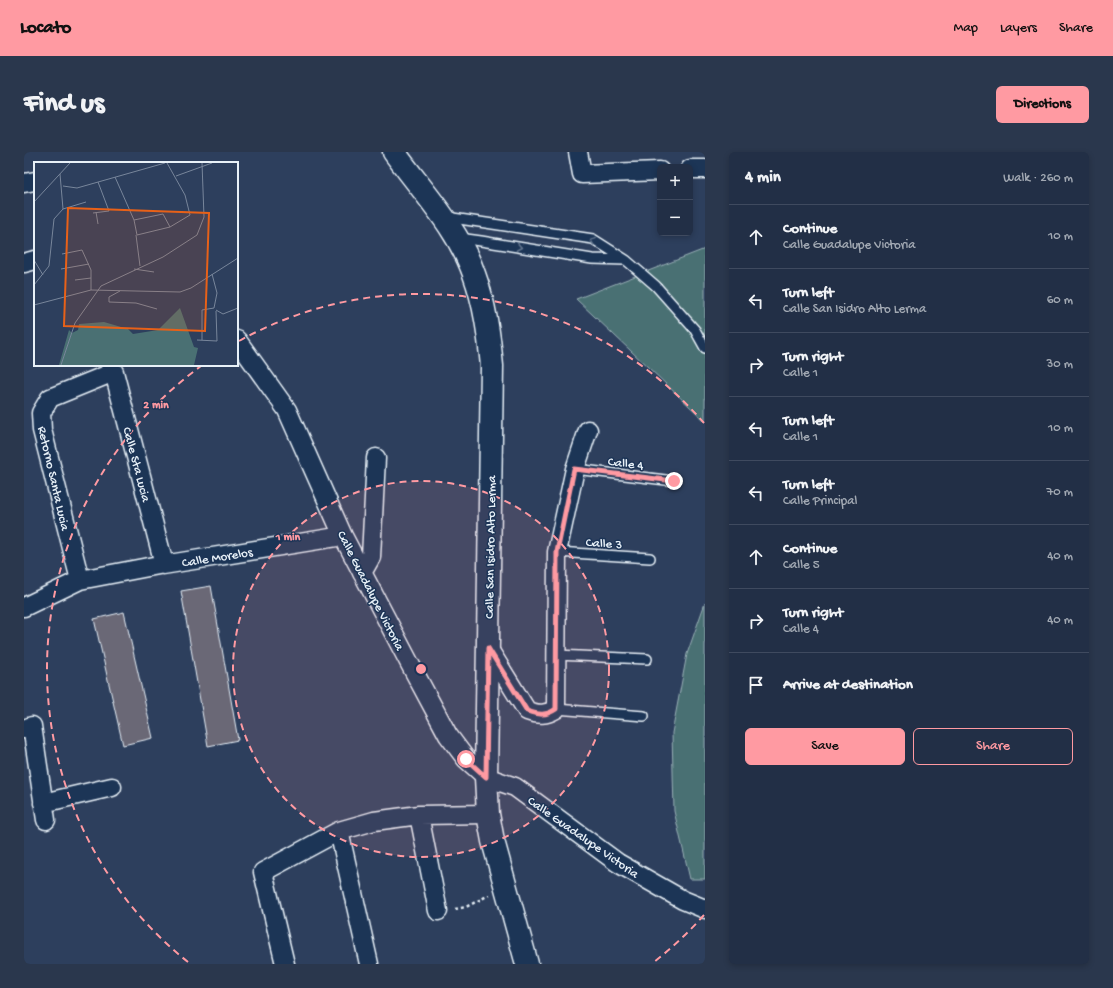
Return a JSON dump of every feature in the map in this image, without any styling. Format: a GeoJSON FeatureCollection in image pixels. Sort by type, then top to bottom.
{"type":"FeatureCollection","features":[{"type":"Feature","properties":{"kind":"street","name":"Calle San Isidro Alto Lerma"},"geometry":{"type":"LineString","coordinates":[[394,152],[457,238],[474,273],[483,302],[489,333],[492,366],[486,777],[488,814],[527,964]]}},
{"type":"Feature","properties":{"kind":"street"},"geometry":{"type":"LineString","coordinates":[[578,152],[582,174],[657,171]]}},
{"type":"Feature","properties":{"kind":"street"},"geometry":{"type":"LineString","coordinates":[[693,169],[705,169]]}},
{"type":"Feature","properties":{"kind":"street"},"geometry":{"type":"LineString","coordinates":[[24,183],[34,181]]}},
{"type":"Feature","properties":{"kind":"street"},"geometry":{"type":"LineString","coordinates":[[24,263],[34,260]]}},
{"type":"Feature","properties":{"kind":"street","name":"Calle Guadalupe Victoria"},"geometry":{"type":"LineString","coordinates":[[238,341],[287,410],[343,536],[448,735],[466,759],[486,777],[516,787],[618,863],[683,900],[705,909]]}},
{"type":"Feature","properties":{"kind":"street","name":"Calle Sta Lucia"},"geometry":{"type":"LineString","coordinates":[[112,368],[163,564]]}},
{"type":"Feature","properties":{"kind":"street","name":"Retorno Santa Lucia"},"geometry":{"type":"LineString","coordinates":[[80,580],[42,430],[41,413],[50,398],[112,368]]}},
{"type":"Feature","properties":{"kind":"street"},"geometry":{"type":"LineString","coordinates":[[488,648],[527,711],[538,715],[549,714],[556,709],[557,552],[574,469],[588,430]]}},
{"type":"Feature","properties":{"kind":"street"},"geometry":{"type":"LineString","coordinates":[[362,572],[371,557],[376,458]]}},
{"type":"Feature","properties":{"kind":"street","name":"Calle Morelos"},"geometry":{"type":"LineString","coordinates":[[24,607],[80,580],[163,564],[343,536]]}},
{"type":"Feature","properties":{"kind":"street"},"geometry":{"type":"LineString","coordinates":[[24,729],[32,726],[44,811],[112,787]]}},
{"type":"Feature","properties":{"kind":"street"},"geometry":{"type":"LineString","coordinates":[[285,964],[263,872],[339,831],[374,821],[419,815],[488,814]]}},
{"type":"Feature","properties":{"kind":"street"},"geometry":{"type":"LineString","coordinates":[[419,815],[438,911]]}},
{"type":"Feature","properties":{"kind":"street"},"geometry":{"type":"LineString","coordinates":[[339,831],[369,964]]}},
{"type":"Feature","properties":{"kind":"lane"},"geometry":{"type":"LineString","coordinates":[[442,216],[594,239],[626,260],[656,286],[695,330],[705,348]]}},
{"type":"Feature","properties":{"kind":"lane"},"geometry":{"type":"LineString","coordinates":[[457,238],[592,259],[626,260]]}},
{"type":"Feature","properties":{"kind":"lane","name":"Calle 4"},"geometry":{"type":"LineString","coordinates":[[574,469],[674,481]]}},
{"type":"Feature","properties":{"kind":"lane","name":"Calle 3"},"geometry":{"type":"LineString","coordinates":[[557,552],[650,558]]}},
{"type":"Feature","properties":{"kind":"lane"},"geometry":{"type":"LineString","coordinates":[[556,654],[647,660]]}},
{"type":"Feature","properties":{"kind":"lane"},"geometry":{"type":"LineString","coordinates":[[556,709],[644,716]]}},
{"type":"Feature","properties":{"kind":"path"},"geometry":{"type":"LineString","coordinates":[[438,911],[466,907],[506,886]]}},
{"type":"Feature","properties":{"kind":"green space"},"geometry":{"type":"Polygon","coordinates":[[[705,249],[705,421],[576,299],[705,249]]]}},
{"type":"Feature","properties":{"kind":"green space"},"geometry":{"type":"Polygon","coordinates":[[[705,603],[705,879],[690,879],[674,811],[672,733],[687,654],[705,603]]]}},
{"type":"Feature","properties":{"kind":"building"},"geometry":{"type":"Polygon","coordinates":[[[211,586],[238,740],[208,746],[181,591],[211,586]]]}},
{"type":"Feature","properties":{"kind":"building"},"geometry":{"type":"Polygon","coordinates":[[[124,612],[153,738],[123,745],[94,619],[124,612]]]}},
{"type":"Feature","properties":{"kind":"route"},"geometry":{"type":"LineString","coordinates":[[466,759],[486,777],[488,648],[527,711],[538,715],[549,714],[556,709],[557,552],[574,469],[674,481]]}}]}
